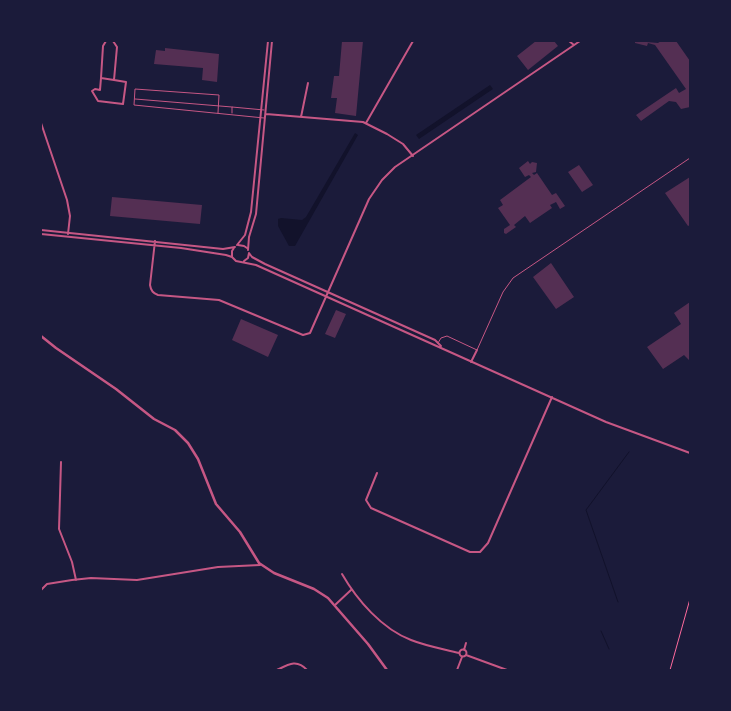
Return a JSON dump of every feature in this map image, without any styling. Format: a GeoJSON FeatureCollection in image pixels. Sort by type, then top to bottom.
{"type":"FeatureCollection","features":[{"type":"Feature","properties":{"kind":"street"},"geometry":{"type":"LineString","coordinates":[[101,78],[126,82],[123,104],[98,101],[92,91],[94,89],[100,90],[103,46],[106,41]]}},
{"type":"Feature","properties":{"kind":"street"},"geometry":{"type":"LineString","coordinates":[[113,41],[117,47],[114,80]]}},
{"type":"Feature","properties":{"kind":"street"},"geometry":{"type":"LineString","coordinates":[[232,257],[232,252],[245,235],[250,221],[268,41]]}},
{"type":"Feature","properties":{"kind":"street"},"geometry":{"type":"LineString","coordinates":[[242,262],[246,260],[256,214],[272,41]]}},
{"type":"Feature","properties":{"kind":"street"},"geometry":{"type":"LineString","coordinates":[[366,123],[413,41]]}},
{"type":"Feature","properties":{"kind":"street"},"geometry":{"type":"LineString","coordinates":[[569,41],[574,45]]}},
{"type":"Feature","properties":{"kind":"street"},"geometry":{"type":"LineString","coordinates":[[155,241],[150,285],[151,290],[158,296],[219,300],[304,335],[310,333],[353,234],[374,191],[382,180],[395,167],[580,41]]}},
{"type":"Feature","properties":{"kind":"street"},"geometry":{"type":"LineString","coordinates":[[302,117],[308,83]]}},
{"type":"Feature","properties":{"kind":"street"},"geometry":{"type":"LineString","coordinates":[[262,112],[265,114],[366,123],[388,134],[402,144],[413,156]]}},
{"type":"Feature","properties":{"kind":"street"},"geometry":{"type":"LineString","coordinates":[[41,122],[68,200],[70,216],[68,235]]}},
{"type":"Feature","properties":{"kind":"street"},"geometry":{"type":"LineString","coordinates":[[41,230],[68,235]]}},
{"type":"Feature","properties":{"kind":"street"},"geometry":{"type":"LineString","coordinates":[[41,234],[155,241],[223,249],[244,246],[252,257],[265,264],[438,343],[442,348]]}},
{"type":"Feature","properties":{"kind":"street"},"geometry":{"type":"LineString","coordinates":[[102,238],[220,253],[232,257],[236,261],[256,265],[552,398],[643,436],[690,453]]}},
{"type":"Feature","properties":{"kind":"street"},"geometry":{"type":"LineString","coordinates":[[41,336],[116,389],[154,419],[175,430],[188,443],[198,459],[216,504],[240,532],[261,565],[274,573],[314,589],[335,605],[387,670]]}},
{"type":"Feature","properties":{"kind":"street"},"geometry":{"type":"LineString","coordinates":[[472,362],[477,350]]}},
{"type":"Feature","properties":{"kind":"street"},"geometry":{"type":"LineString","coordinates":[[377,473],[366,500],[371,508],[470,552],[480,552],[488,543],[552,398]]}},
{"type":"Feature","properties":{"kind":"street"},"geometry":{"type":"LineString","coordinates":[[61,462],[59,529],[72,562],[76,580]]}},
{"type":"Feature","properties":{"kind":"street"},"geometry":{"type":"LineString","coordinates":[[41,590],[47,584],[90,578],[137,580],[218,567],[261,565]]}},
{"type":"Feature","properties":{"kind":"street"},"geometry":{"type":"LineString","coordinates":[[342,574],[351,590],[382,621],[403,637],[459,653],[462,657]]}},
{"type":"Feature","properties":{"kind":"street"},"geometry":{"type":"LineString","coordinates":[[335,605],[351,590]]}},
{"type":"Feature","properties":{"kind":"street"},"geometry":{"type":"LineString","coordinates":[[466,643],[464,650],[466,654],[507,670]]}},
{"type":"Feature","properties":{"kind":"street"},"geometry":{"type":"LineString","coordinates":[[459,653],[461,650],[464,650]]}},
{"type":"Feature","properties":{"kind":"street"},"geometry":{"type":"LineString","coordinates":[[457,670],[462,657],[466,654]]}},
{"type":"Feature","properties":{"kind":"street"},"geometry":{"type":"LineString","coordinates":[[277,670],[294,662],[307,670]]}},
{"type":"Feature","properties":{"kind":"lane"},"geometry":{"type":"LineString","coordinates":[[218,113],[219,95],[135,89],[134,105],[265,118]]}},
{"type":"Feature","properties":{"kind":"lane"},"geometry":{"type":"LineString","coordinates":[[134,99],[232,107],[262,112],[266,110]]}},
{"type":"Feature","properties":{"kind":"lane"},"geometry":{"type":"LineString","coordinates":[[232,107],[232,114]]}},
{"type":"Feature","properties":{"kind":"lane"},"geometry":{"type":"LineString","coordinates":[[434,345],[443,336],[447,336],[477,350],[503,292],[513,278],[690,158]]}},
{"type":"Feature","properties":{"kind":"path"},"geometry":{"type":"LineString","coordinates":[[670,670],[690,599]]}},
{"type":"Feature","properties":{"kind":"shaded area"},"geometry":{"type":"Polygon","coordinates":[[[490,85],[493,89],[419,139],[416,135],[490,85]]]}},
{"type":"Feature","properties":{"kind":"shaded area"},"geometry":{"type":"Polygon","coordinates":[[[355,133],[358,135],[295,246],[289,246],[278,226],[278,219],[302,220],[306,217],[355,133]]]}},
{"type":"Feature","properties":{"kind":"building"},"geometry":{"type":"Polygon","coordinates":[[[342,41],[363,41],[356,116],[335,113],[337,98],[331,98],[334,76],[339,76],[342,41]]]}},
{"type":"Feature","properties":{"kind":"building"},"geometry":{"type":"Polygon","coordinates":[[[536,41],[554,41],[558,46],[528,70],[517,56],[536,41]]]}},
{"type":"Feature","properties":{"kind":"building"},"geometry":{"type":"Polygon","coordinates":[[[635,41],[658,43],[661,41],[676,41],[690,61],[690,107],[681,109],[676,102],[669,101],[641,121],[636,115],[676,88],[679,93],[686,89],[655,45],[648,43],[647,46],[635,43],[635,41]]]}},
{"type":"Feature","properties":{"kind":"building"},"geometry":{"type":"Polygon","coordinates":[[[165,48],[219,54],[217,82],[202,80],[203,68],[154,64],[156,50],[165,51],[165,48]]]}},
{"type":"Feature","properties":{"kind":"building"},"geometry":{"type":"Polygon","coordinates":[[[528,161],[530,164],[532,162],[537,163],[536,172],[532,173],[534,175],[537,173],[552,195],[556,193],[565,206],[560,209],[556,202],[550,205],[552,208],[530,223],[525,216],[514,225],[516,227],[506,234],[504,229],[510,225],[498,208],[503,205],[500,200],[531,177],[529,175],[525,177],[519,168],[528,161]]]}},
{"type":"Feature","properties":{"kind":"building"},"geometry":{"type":"Polygon","coordinates":[[[579,165],[593,185],[582,192],[568,172],[579,165]]]}},
{"type":"Feature","properties":{"kind":"building"},"geometry":{"type":"Polygon","coordinates":[[[690,177],[690,225],[688,226],[665,193],[690,177]]]}},
{"type":"Feature","properties":{"kind":"building"},"geometry":{"type":"Polygon","coordinates":[[[112,197],[202,205],[200,224],[110,216],[112,197]]]}},
{"type":"Feature","properties":{"kind":"building"},"geometry":{"type":"Polygon","coordinates":[[[551,263],[574,297],[556,309],[533,277],[551,263]]]}},
{"type":"Feature","properties":{"kind":"building"},"geometry":{"type":"Polygon","coordinates":[[[690,302],[690,361],[684,355],[663,369],[647,347],[681,324],[674,313],[690,302]]]}},
{"type":"Feature","properties":{"kind":"building"},"geometry":{"type":"Polygon","coordinates":[[[336,310],[346,314],[335,338],[325,334],[336,310]]]}},
{"type":"Feature","properties":{"kind":"building"},"geometry":{"type":"Polygon","coordinates":[[[241,319],[278,335],[268,357],[232,340],[241,319]]]}},
{"type":"Feature","properties":{"kind":"waterway"},"geometry":{"type":"LineString","coordinates":[[618,602],[586,510],[629,452]]}},
{"type":"Feature","properties":{"kind":"waterway"},"geometry":{"type":"LineString","coordinates":[[601,631],[609,649]]}}]}
